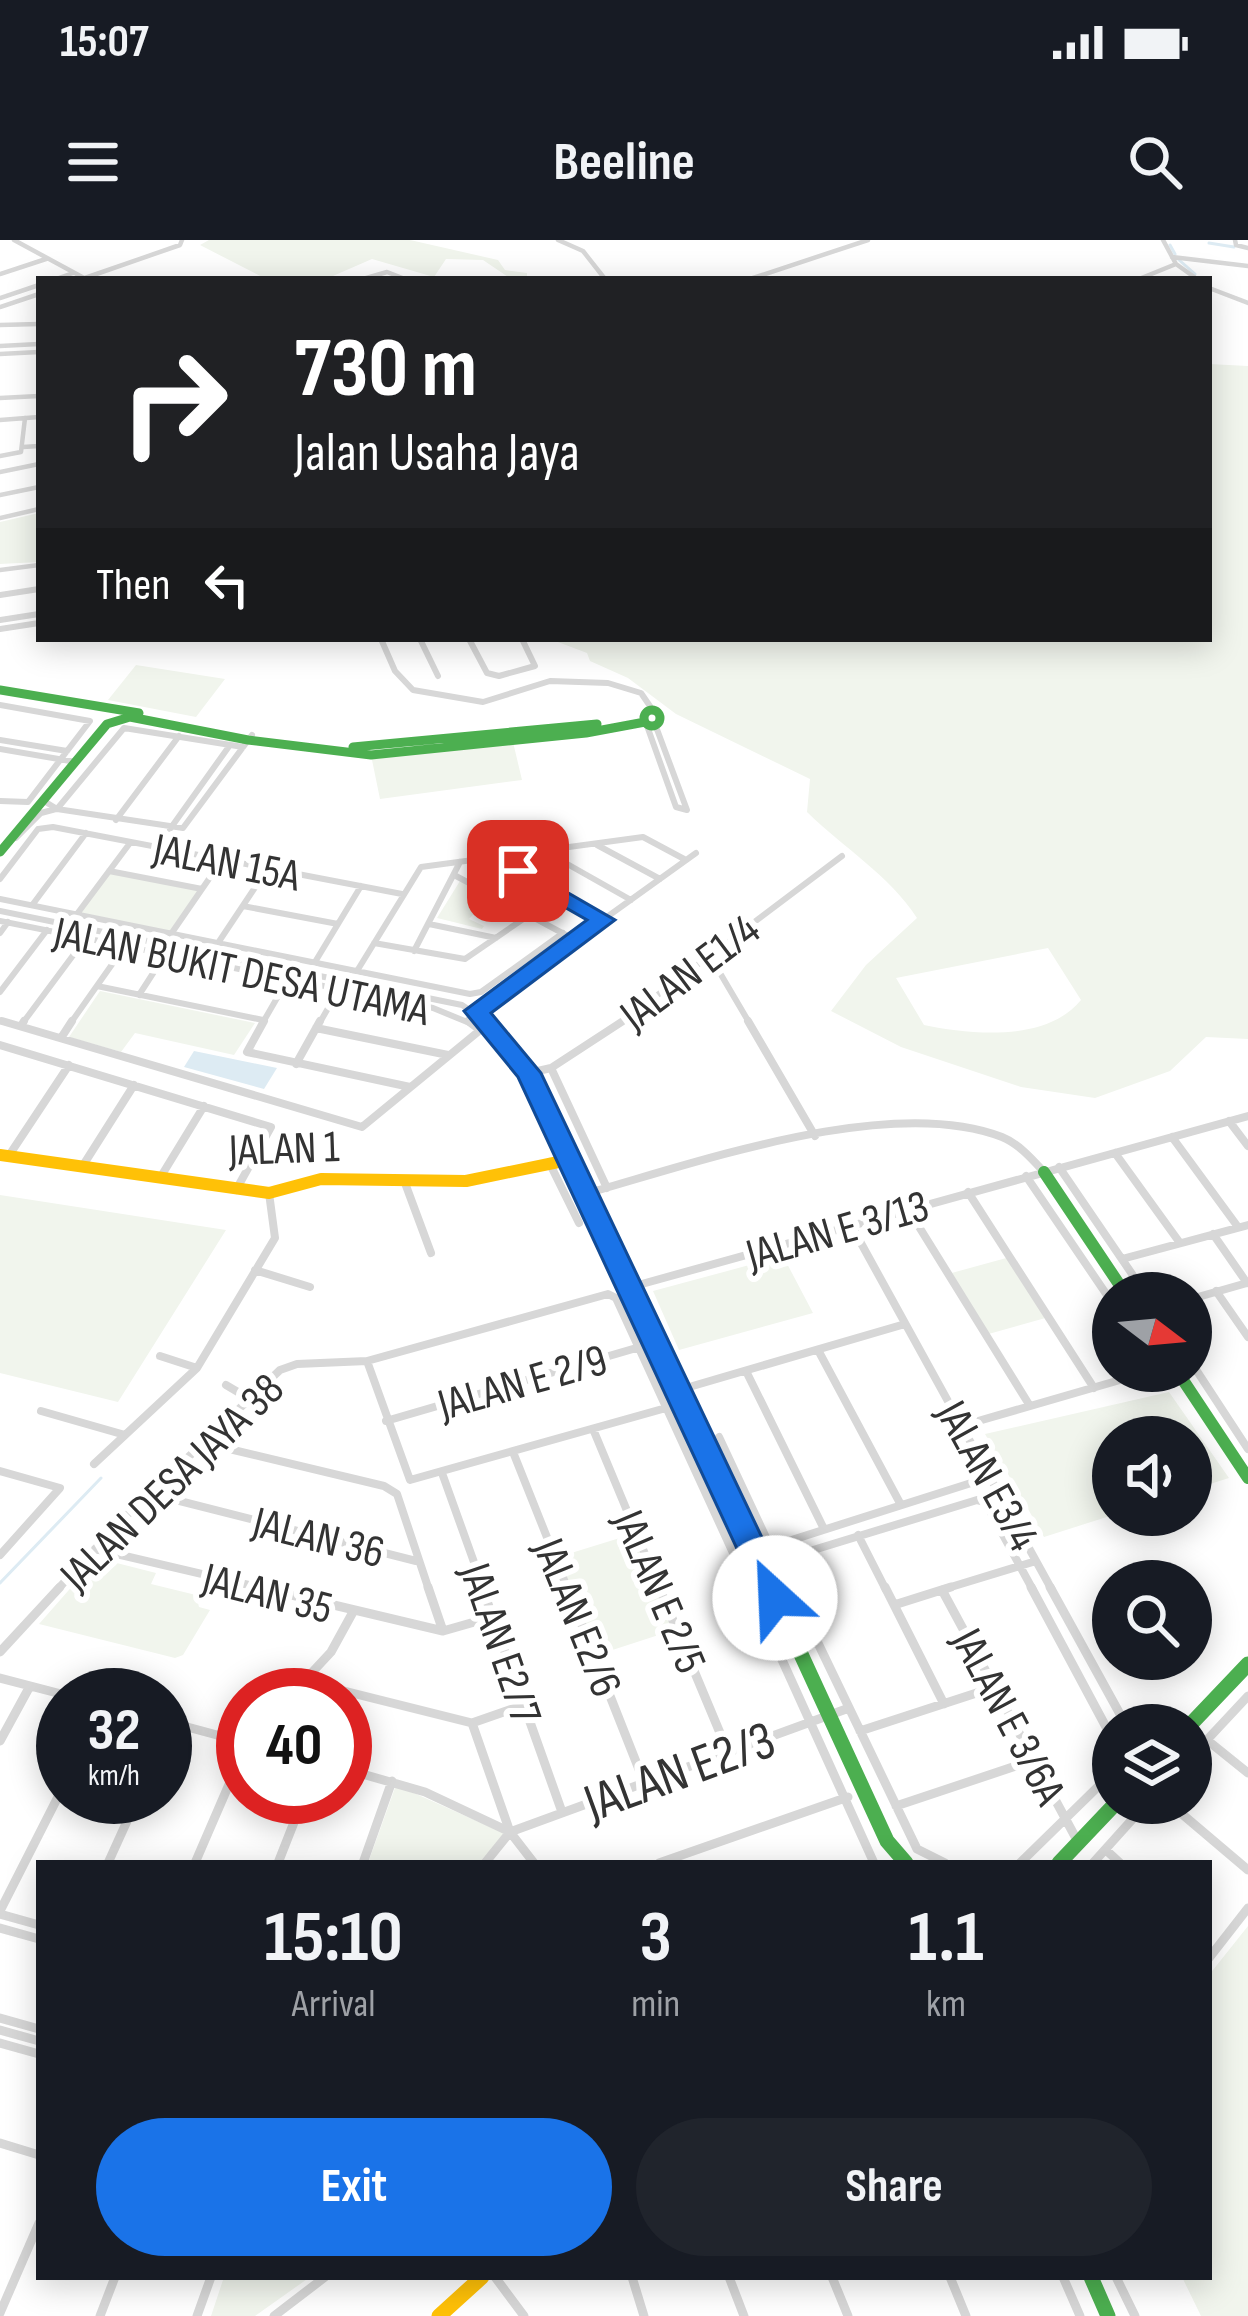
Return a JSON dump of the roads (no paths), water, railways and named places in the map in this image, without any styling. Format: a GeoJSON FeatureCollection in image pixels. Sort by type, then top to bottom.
{"type":"FeatureCollection","features":[{"type":"Feature","properties":{"kind":"street"},"geometry":{"type":"LineString","coordinates":[[14,240],[79,276]]}},
{"type":"Feature","properties":{"kind":"street"},"geometry":{"type":"LineString","coordinates":[[92,276],[180,245],[182,240]]}},
{"type":"Feature","properties":{"kind":"street"},"geometry":{"type":"LineString","coordinates":[[558,240],[583,251],[603,276]]}},
{"type":"Feature","properties":{"kind":"street"},"geometry":{"type":"LineString","coordinates":[[759,276],[868,240]]}},
{"type":"Feature","properties":{"kind":"street"},"geometry":{"type":"LineString","coordinates":[[1163,240],[1174,261],[1193,276]]}},
{"type":"Feature","properties":{"kind":"street"},"geometry":{"type":"LineString","coordinates":[[1235,240],[1236,245],[1248,248]]}},
{"type":"Feature","properties":{"kind":"street"},"geometry":{"type":"LineString","coordinates":[[2,272],[47,258]]}},
{"type":"Feature","properties":{"kind":"street"},"geometry":{"type":"LineString","coordinates":[[1145,276],[1174,261],[1248,266]]}},
{"type":"Feature","properties":{"kind":"street"},"geometry":{"type":"LineString","coordinates":[[65,276],[74,273]]}},
{"type":"Feature","properties":{"kind":"street"},"geometry":{"type":"LineString","coordinates":[[0,298],[36,286]]}},
{"type":"Feature","properties":{"kind":"street"},"geometry":{"type":"LineString","coordinates":[[1212,290],[1248,304]]}},
{"type":"Feature","properties":{"kind":"street"},"geometry":{"type":"LineString","coordinates":[[0,307],[36,295]]}},
{"type":"Feature","properties":{"kind":"street"},"geometry":{"type":"LineString","coordinates":[[1212,301],[1219,296]]}},
{"type":"Feature","properties":{"kind":"street"},"geometry":{"type":"LineString","coordinates":[[0,326],[36,324]]}},
{"type":"Feature","properties":{"kind":"street"},"geometry":{"type":"LineString","coordinates":[[0,352],[36,350]]}},
{"type":"Feature","properties":{"kind":"street"},"geometry":{"type":"LineString","coordinates":[[0,398],[36,396]]}},
{"type":"Feature","properties":{"kind":"street"},"geometry":{"type":"LineString","coordinates":[[0,421],[36,419]]}},
{"type":"Feature","properties":{"kind":"street"},"geometry":{"type":"LineString","coordinates":[[0,456],[20,453],[25,420]]}},
{"type":"Feature","properties":{"kind":"street"},"geometry":{"type":"LineString","coordinates":[[22,447],[36,446]]}},
{"type":"Feature","properties":{"kind":"street"},"geometry":{"type":"LineString","coordinates":[[0,472],[36,465]]}},
{"type":"Feature","properties":{"kind":"street"},"geometry":{"type":"LineString","coordinates":[[0,495],[36,488]]}},
{"type":"Feature","properties":{"kind":"street"},"geometry":{"type":"LineString","coordinates":[[0,518],[36,510]]}},
{"type":"Feature","properties":{"kind":"street"},"geometry":{"type":"LineString","coordinates":[[0,570],[36,565]]}},
{"type":"Feature","properties":{"kind":"street"},"geometry":{"type":"LineString","coordinates":[[0,595],[36,590]]}},
{"type":"Feature","properties":{"kind":"street"},"geometry":{"type":"LineString","coordinates":[[0,625],[36,619]]}},
{"type":"Feature","properties":{"kind":"street"},"geometry":{"type":"LineString","coordinates":[[382,642],[394,671],[413,690],[483,702],[550,681],[608,683],[640,693],[648,720],[676,807],[687,810],[648,720]]}},
{"type":"Feature","properties":{"kind":"street"},"geometry":{"type":"LineString","coordinates":[[421,642],[438,676]]}},
{"type":"Feature","properties":{"kind":"street"},"geometry":{"type":"LineString","coordinates":[[471,642],[492,676],[535,666],[523,642]]}},
{"type":"Feature","properties":{"kind":"street"},"geometry":{"type":"LineString","coordinates":[[0,692],[127,713],[248,741],[371,755],[527,740],[648,720]]}},
{"type":"Feature","properties":{"kind":"street"},"geometry":{"type":"LineString","coordinates":[[0,692],[96,712],[127,713]]}},
{"type":"Feature","properties":{"kind":"street"},"geometry":{"type":"LineString","coordinates":[[0,705],[90,721],[44,800],[6,832],[0,852]]}},
{"type":"Feature","properties":{"kind":"street"},"geometry":{"type":"LineString","coordinates":[[96,712],[107,724]]}},
{"type":"Feature","properties":{"kind":"street"},"geometry":{"type":"LineString","coordinates":[[0,801],[22,805],[68,757],[127,713]]}},
{"type":"Feature","properties":{"kind":"street"},"geometry":{"type":"LineString","coordinates":[[0,852],[41,813],[57,809],[124,728],[230,745],[248,741]]}},
{"type":"Feature","properties":{"kind":"street"},"geometry":{"type":"LineString","coordinates":[[116,820],[179,736]]}},
{"type":"Feature","properties":{"kind":"street"},"geometry":{"type":"LineString","coordinates":[[44,800],[57,809],[170,830],[190,824],[248,741]]}},
{"type":"Feature","properties":{"kind":"street"},"geometry":{"type":"LineString","coordinates":[[170,830],[230,745]]}},
{"type":"Feature","properties":{"kind":"street"},"geometry":{"type":"LineString","coordinates":[[3,746],[68,757]]}},
{"type":"Feature","properties":{"kind":"street"},"geometry":{"type":"LineString","coordinates":[[3,746],[68,757]]}},
{"type":"Feature","properties":{"kind":"street"},"geometry":{"type":"LineString","coordinates":[[0,761],[3,746]]}},
{"type":"Feature","properties":{"kind":"street","name":"JALAN 15A"},"geometry":{"type":"LineString","coordinates":[[0,879],[38,829],[52,827],[402,894]]}},
{"type":"Feature","properties":{"kind":"street"},"geometry":{"type":"LineString","coordinates":[[32,905],[86,833]]}},
{"type":"Feature","properties":{"kind":"street"},"geometry":{"type":"LineString","coordinates":[[357,971],[422,867],[640,838],[686,860]]}},
{"type":"Feature","properties":{"kind":"street"},"geometry":{"type":"LineString","coordinates":[[77,914],[130,842]]}},
{"type":"Feature","properties":{"kind":"street"},"geometry":{"type":"LineString","coordinates":[[596,844],[660,879]]}},
{"type":"Feature","properties":{"kind":"street"},"geometry":{"type":"LineString","coordinates":[[545,851],[631,900]]}},
{"type":"Feature","properties":{"kind":"street"},"geometry":{"type":"LineString","coordinates":[[696,853],[476,1011],[529,1073],[571,1156],[887,1841],[890,1860]]}},
{"type":"Feature","properties":{"kind":"street","name":"JALAN E1/4"},"geometry":{"type":"LineString","coordinates":[[529,1073],[550,1068],[621,1023],[842,856]]}},
{"type":"Feature","properties":{"kind":"street"},"geometry":{"type":"LineString","coordinates":[[494,858],[603,920]]}},
{"type":"Feature","properties":{"kind":"street"},"geometry":{"type":"LineString","coordinates":[[171,934],[222,860]]}},
{"type":"Feature","properties":{"kind":"street"},"geometry":{"type":"LineString","coordinates":[[414,951],[460,862]]}},
{"type":"Feature","properties":{"kind":"street"},"geometry":{"type":"LineString","coordinates":[[218,943],[268,868]]}},
{"type":"Feature","properties":{"kind":"street"},"geometry":{"type":"LineString","coordinates":[[109,871],[202,889]]}},
{"type":"Feature","properties":{"kind":"street"},"geometry":{"type":"LineString","coordinates":[[456,876],[575,940]]}},
{"type":"Feature","properties":{"kind":"street"},"geometry":{"type":"LineString","coordinates":[[309,971],[361,886]]}},
{"type":"Feature","properties":{"kind":"street"},"geometry":{"type":"LineString","coordinates":[[0,898],[470,994],[481,992],[563,933]]}},
{"type":"Feature","properties":{"kind":"street"},"geometry":{"type":"LineString","coordinates":[[243,906],[338,924]]}},
{"type":"Feature","properties":{"kind":"street","name":"JALAN BUKIT DESA UTAMA"},"geometry":{"type":"LineString","coordinates":[[0,910],[309,971],[476,1011]]}},
{"type":"Feature","properties":{"kind":"street"},"geometry":{"type":"LineString","coordinates":[[374,943],[465,959],[530,915]]}},
{"type":"Feature","properties":{"kind":"street"},"geometry":{"type":"LineString","coordinates":[[0,932],[4,921]]}},
{"type":"Feature","properties":{"kind":"street","name":"JALAN BUKIT DESA UTAMA"},"geometry":{"type":"LineString","coordinates":[[4,921],[434,1008],[462,1017],[480,1030]]}},
{"type":"Feature","properties":{"kind":"street"},"geometry":{"type":"LineString","coordinates":[[429,924],[496,938]]}},
{"type":"Feature","properties":{"kind":"street"},"geometry":{"type":"LineString","coordinates":[[0,992],[47,930]]}},
{"type":"Feature","properties":{"kind":"street"},"geometry":{"type":"LineString","coordinates":[[21,1026],[86,938]]}},
{"type":"Feature","properties":{"kind":"street"},"geometry":{"type":"LineString","coordinates":[[139,994],[172,944]]}},
{"type":"Feature","properties":{"kind":"street"},"geometry":{"type":"LineString","coordinates":[[61,1038],[125,946]]}},
{"type":"Feature","properties":{"kind":"street"},"geometry":{"type":"LineString","coordinates":[[710,956],[814,1136]]}},
{"type":"Feature","properties":{"kind":"street"},"geometry":{"type":"LineString","coordinates":[[288,979],[246,1048],[251,1054],[411,1088]]}},
{"type":"Feature","properties":{"kind":"street"},"geometry":{"type":"LineString","coordinates":[[97,986],[263,1020]]}},
{"type":"Feature","properties":{"kind":"street"},"geometry":{"type":"LineString","coordinates":[[296,1064],[339,989]]}},
{"type":"Feature","properties":{"kind":"street"},"geometry":{"type":"LineString","coordinates":[[0,1021],[292,1108],[368,1124],[490,1022]]}},
{"type":"Feature","properties":{"kind":"street"},"geometry":{"type":"LineString","coordinates":[[316,1028],[449,1056]]}},
{"type":"Feature","properties":{"kind":"street"},"geometry":{"type":"LineString","coordinates":[[1,1048],[272,1127],[236,1190]]}},
{"type":"Feature","properties":{"kind":"street"},"geometry":{"type":"LineString","coordinates":[[4,1156],[69,1065]]}},
{"type":"Feature","properties":{"kind":"street"},"geometry":{"type":"LineString","coordinates":[[550,1068],[607,1188]]}},
{"type":"Feature","properties":{"kind":"street"},"geometry":{"type":"LineString","coordinates":[[82,1167],[134,1085]]}},
{"type":"Feature","properties":{"kind":"street"},"geometry":{"type":"LineString","coordinates":[[160,1178],[204,1106]]}},
{"type":"Feature","properties":{"kind":"street","name":"JALAN E 3/13"},"geometry":{"type":"LineString","coordinates":[[631,1287],[1248,1116]]}},
{"type":"Feature","properties":{"kind":"street"},"geometry":{"type":"LineString","coordinates":[[1229,1121],[1248,1146]]}},
{"type":"Feature","properties":{"kind":"street"},"geometry":{"type":"LineString","coordinates":[[588,1192],[872,1126],[970,1128],[1010,1141],[1044,1172],[1111,1272]]}},
{"type":"Feature","properties":{"kind":"street"},"geometry":{"type":"LineString","coordinates":[[1122,1258],[1243,1226],[1172,1137]]}},
{"type":"Feature","properties":{"kind":"street"},"geometry":{"type":"LineString","coordinates":[[1114,1153],[1180,1243]]}},
{"type":"Feature","properties":{"kind":"street","name":"JALAN 1"},"geometry":{"type":"LineString","coordinates":[[4,1156],[269,1192],[321,1179],[466,1181],[571,1156]]}},
{"type":"Feature","properties":{"kind":"street"},"geometry":{"type":"LineString","coordinates":[[549,1162],[579,1223]]}},
{"type":"Feature","properties":{"kind":"street"},"geometry":{"type":"LineString","coordinates":[[1059,1167],[1131,1272]]}},
{"type":"Feature","properties":{"kind":"street"},"geometry":{"type":"LineString","coordinates":[[1026,1177],[1092,1273]]}},
{"type":"Feature","properties":{"kind":"street"},"geometry":{"type":"LineString","coordinates":[[405,1183],[431,1253]]}},
{"type":"Feature","properties":{"kind":"street"},"geometry":{"type":"LineString","coordinates":[[94,1464],[197,1368],[274,1238],[269,1192]]}},
{"type":"Feature","properties":{"kind":"street"},"geometry":{"type":"LineString","coordinates":[[968,1192],[1092,1385]]}},
{"type":"Feature","properties":{"kind":"street"},"geometry":{"type":"LineString","coordinates":[[908,1209],[1030,1406]]}},
{"type":"Feature","properties":{"kind":"street","name":"JALAN E3/4"},"geometry":{"type":"LineString","coordinates":[[851,1225],[1114,1704]]}},
{"type":"Feature","properties":{"kind":"street"},"geometry":{"type":"LineString","coordinates":[[1212,1293],[1248,1283],[1213,1234]]}},
{"type":"Feature","properties":{"kind":"street"},"geometry":{"type":"LineString","coordinates":[[255,1270],[310,1287]]}},
{"type":"Feature","properties":{"kind":"street"},"geometry":{"type":"LineString","coordinates":[[1216,1292],[1248,1337]]}},
{"type":"Feature","properties":{"kind":"street","name":"JALAN DESA JAYA 38"},"geometry":{"type":"LineString","coordinates":[[0,1652],[94,1549],[248,1398],[288,1366],[367,1361],[603,1294],[616,1298],[640,1347]]}},
{"type":"Feature","properties":{"kind":"street"},"geometry":{"type":"LineString","coordinates":[[679,1390],[905,1324]]}},
{"type":"Feature","properties":{"kind":"street","name":"JALAN E 2/9"},"geometry":{"type":"LineString","coordinates":[[386,1420],[657,1342]]}},
{"type":"Feature","properties":{"kind":"street"},"geometry":{"type":"LineString","coordinates":[[640,1347],[873,1860]]}},
{"type":"Feature","properties":{"kind":"street"},"geometry":{"type":"LineString","coordinates":[[818,1350],[901,1505]]}},
{"type":"Feature","properties":{"kind":"street"},"geometry":{"type":"LineString","coordinates":[[160,1356],[197,1368]]}},
{"type":"Feature","properties":{"kind":"street"},"geometry":{"type":"LineString","coordinates":[[367,1361],[410,1480],[667,1408]]}},
{"type":"Feature","properties":{"kind":"street"},"geometry":{"type":"LineString","coordinates":[[746,1371],[824,1529]]}},
{"type":"Feature","properties":{"kind":"street"},"geometry":{"type":"LineString","coordinates":[[226,1385],[248,1398]]}},
{"type":"Feature","properties":{"kind":"street"},"geometry":{"type":"LineString","coordinates":[[962,1426],[1092,1389]]}},
{"type":"Feature","properties":{"kind":"street"},"geometry":{"type":"LineString","coordinates":[[1191,1392],[1248,1478]]}},
{"type":"Feature","properties":{"kind":"street"},"geometry":{"type":"LineString","coordinates":[[1211,1392],[1248,1449]]}},
{"type":"Feature","properties":{"kind":"street"},"geometry":{"type":"LineString","coordinates":[[41,1411],[124,1435]]}},
{"type":"Feature","properties":{"kind":"street","name":"JALAN E 2/5"},"geometry":{"type":"LineString","coordinates":[[593,1429],[728,1752]]}},
{"type":"Feature","properties":{"kind":"street"},"geometry":{"type":"LineString","coordinates":[[719,1437],[770,1546]]}},
{"type":"Feature","properties":{"kind":"street"},"geometry":{"type":"LineString","coordinates":[[202,1442],[384,1486],[397,1494],[443,1631],[492,1617]]}},
{"type":"Feature","properties":{"kind":"street","name":"JALAN E2/6"},"geometry":{"type":"LineString","coordinates":[[513,1452],[644,1782]]}},
{"type":"Feature","properties":{"kind":"street"},"geometry":{"type":"LineString","coordinates":[[0,1471],[58,1486],[59,1492],[0,1555]]}},
{"type":"Feature","properties":{"kind":"street","name":"JALAN E2/7"},"geometry":{"type":"LineString","coordinates":[[442,1473],[562,1812]]}},
{"type":"Feature","properties":{"kind":"street"},"geometry":{"type":"LineString","coordinates":[[754,1552],[990,1477]]}},
{"type":"Feature","properties":{"kind":"street","name":"JALAN 36"},"geometry":{"type":"LineString","coordinates":[[150,1494],[418,1561]]}},
{"type":"Feature","properties":{"kind":"street"},"geometry":{"type":"LineString","coordinates":[[760,1566],[977,1500],[985,1502],[1094,1704]]}},
{"type":"Feature","properties":{"kind":"street"},"geometry":{"type":"LineString","coordinates":[[858,1535],[944,1704]]}},
{"type":"Feature","properties":{"kind":"street"},"geometry":{"type":"LineString","coordinates":[[0,1537],[14,1540]]}},
{"type":"Feature","properties":{"kind":"street","name":"JALAN 35"},"geometry":{"type":"LineString","coordinates":[[94,1549],[443,1631]]}},
{"type":"Feature","properties":{"kind":"street"},"geometry":{"type":"LineString","coordinates":[[778,1560],[916,1849],[939,1860]]}},
{"type":"Feature","properties":{"kind":"street"},"geometry":{"type":"LineString","coordinates":[[894,1605],[1036,1562]]}},
{"type":"Feature","properties":{"kind":"street","name":"JALAN E 3/6A"},"geometry":{"type":"LineString","coordinates":[[942,1590],[1078,1842]]}},
{"type":"Feature","properties":{"kind":"street"},"geometry":{"type":"LineString","coordinates":[[316,1668],[331,1652],[353,1612]]}},
{"type":"Feature","properties":{"kind":"street"},"geometry":{"type":"LineString","coordinates":[[1210,1704],[1248,1664]]}},
{"type":"Feature","properties":{"kind":"street"},"geometry":{"type":"LineString","coordinates":[[0,1678],[36,1688]]}},
{"type":"Feature","properties":{"kind":"street"},"geometry":{"type":"LineString","coordinates":[[0,1742],[30,1686]]}},
{"type":"Feature","properties":{"kind":"street"},"geometry":{"type":"LineString","coordinates":[[860,1731],[995,1688]]}},
{"type":"Feature","properties":{"kind":"street"},"geometry":{"type":"LineString","coordinates":[[1212,1735],[1248,1696]]}},
{"type":"Feature","properties":{"kind":"street"},"geometry":{"type":"LineString","coordinates":[[372,1698],[472,1723],[524,1705]]}},
{"type":"Feature","properties":{"kind":"street","name":"JALAN E2/3"},"geometry":{"type":"LineString","coordinates":[[510,1832],[849,1708]]}},
{"type":"Feature","properties":{"kind":"street"},"geometry":{"type":"LineString","coordinates":[[472,1723],[510,1832],[532,1860]]}},
{"type":"Feature","properties":{"kind":"street"},"geometry":{"type":"LineString","coordinates":[[1212,1744],[1248,1773]]}},
{"type":"Feature","properties":{"kind":"street"},"geometry":{"type":"LineString","coordinates":[[896,1806],[1034,1760]]}},
{"type":"Feature","properties":{"kind":"street"},"geometry":{"type":"LineString","coordinates":[[372,1776],[510,1832]]}},
{"type":"Feature","properties":{"kind":"street"},"geometry":{"type":"LineString","coordinates":[[364,1860],[392,1781]]}},
{"type":"Feature","properties":{"kind":"street"},"geometry":{"type":"LineString","coordinates":[[1023,1860],[1092,1794]]}},
{"type":"Feature","properties":{"kind":"street"},"geometry":{"type":"LineString","coordinates":[[668,1860],[848,1797]]}},
{"type":"Feature","properties":{"kind":"street"},"geometry":{"type":"LineString","coordinates":[[196,1860],[216,1814]]}},
{"type":"Feature","properties":{"kind":"street"},"geometry":{"type":"LineString","coordinates":[[36,1924],[0,1912],[44,1824]]}},
{"type":"Feature","properties":{"kind":"street"},"geometry":{"type":"LineString","coordinates":[[109,1860],[126,1824]]}},
{"type":"Feature","properties":{"kind":"street"},"geometry":{"type":"LineString","coordinates":[[279,1860],[293,1824]]}},
{"type":"Feature","properties":{"kind":"street"},"geometry":{"type":"LineString","coordinates":[[1062,1860],[1096,1824]]}},
{"type":"Feature","properties":{"kind":"street"},"geometry":{"type":"LineString","coordinates":[[1096,1860],[1129,1824]]}},
{"type":"Feature","properties":{"kind":"street"},"geometry":{"type":"LineString","coordinates":[[1194,1824],[1248,1870]]}},
{"type":"Feature","properties":{"kind":"street"},"geometry":{"type":"LineString","coordinates":[[487,1860],[510,1832]]}},
{"type":"Feature","properties":{"kind":"street"},"geometry":{"type":"LineString","coordinates":[[887,1841],[903,1860]]}},
{"type":"Feature","properties":{"kind":"street"},"geometry":{"type":"LineString","coordinates":[[1106,1850],[1117,1860]]}},
{"type":"Feature","properties":{"kind":"street"},"geometry":{"type":"LineString","coordinates":[[1212,1950],[1248,1908]]}},
{"type":"Feature","properties":{"kind":"street"},"geometry":{"type":"LineString","coordinates":[[0,1928],[36,1938]]}},
{"type":"Feature","properties":{"kind":"street"},"geometry":{"type":"LineString","coordinates":[[0,2018],[36,2028]]}},
{"type":"Feature","properties":{"kind":"street"},"geometry":{"type":"LineString","coordinates":[[0,2030],[36,2040]]}},
{"type":"Feature","properties":{"kind":"street"},"geometry":{"type":"LineString","coordinates":[[0,2043],[36,2053]]}},
{"type":"Feature","properties":{"kind":"street"},"geometry":{"type":"LineString","coordinates":[[0,2144],[36,2154]]}},
{"type":"Feature","properties":{"kind":"street"},"geometry":{"type":"LineString","coordinates":[[0,2313],[36,2230]]}},
{"type":"Feature","properties":{"kind":"street"},"geometry":{"type":"LineString","coordinates":[[100,2316],[114,2280]]}},
{"type":"Feature","properties":{"kind":"street"},"geometry":{"type":"LineString","coordinates":[[197,2316],[211,2280]]}},
{"type":"Feature","properties":{"kind":"street"},"geometry":{"type":"LineString","coordinates":[[274,2316],[321,2280]]}},
{"type":"Feature","properties":{"kind":"street"},"geometry":{"type":"LineString","coordinates":[[439,2316],[479,2280]]}},
{"type":"Feature","properties":{"kind":"street"},"geometry":{"type":"LineString","coordinates":[[498,2280],[524,2316]]}},
{"type":"Feature","properties":{"kind":"street"},"geometry":{"type":"LineString","coordinates":[[633,2280],[644,2316]]}},
{"type":"Feature","properties":{"kind":"street"},"geometry":{"type":"LineString","coordinates":[[730,2280],[744,2316]]}},
{"type":"Feature","properties":{"kind":"street"},"geometry":{"type":"LineString","coordinates":[[833,2280],[848,2316]]}},
{"type":"Feature","properties":{"kind":"street"},"geometry":{"type":"LineString","coordinates":[[951,2280],[966,2316]]}},
{"type":"Feature","properties":{"kind":"street"},"geometry":{"type":"LineString","coordinates":[[1064,2280],[1080,2316]]}},
{"type":"Feature","properties":{"kind":"street"},"geometry":{"type":"LineString","coordinates":[[1092,2280],[1108,2316]]}},
{"type":"Feature","properties":{"kind":"street"},"geometry":{"type":"LineString","coordinates":[[1117,2280],[1135,2316]]}},
{"type":"Feature","properties":{"kind":"waterway"},"geometry":{"type":"LineString","coordinates":[[1209,243],[1234,247]]}},
{"type":"Feature","properties":{"kind":"waterway"},"geometry":{"type":"LineString","coordinates":[[1170,245],[1175,254]]}},
{"type":"Feature","properties":{"kind":"waterway"},"geometry":{"type":"LineString","coordinates":[[1178,259],[1195,274]]}},
{"type":"Feature","properties":{"kind":"waterway"},"geometry":{"type":"LineString","coordinates":[[0,1583],[101,1478]]}}]}
